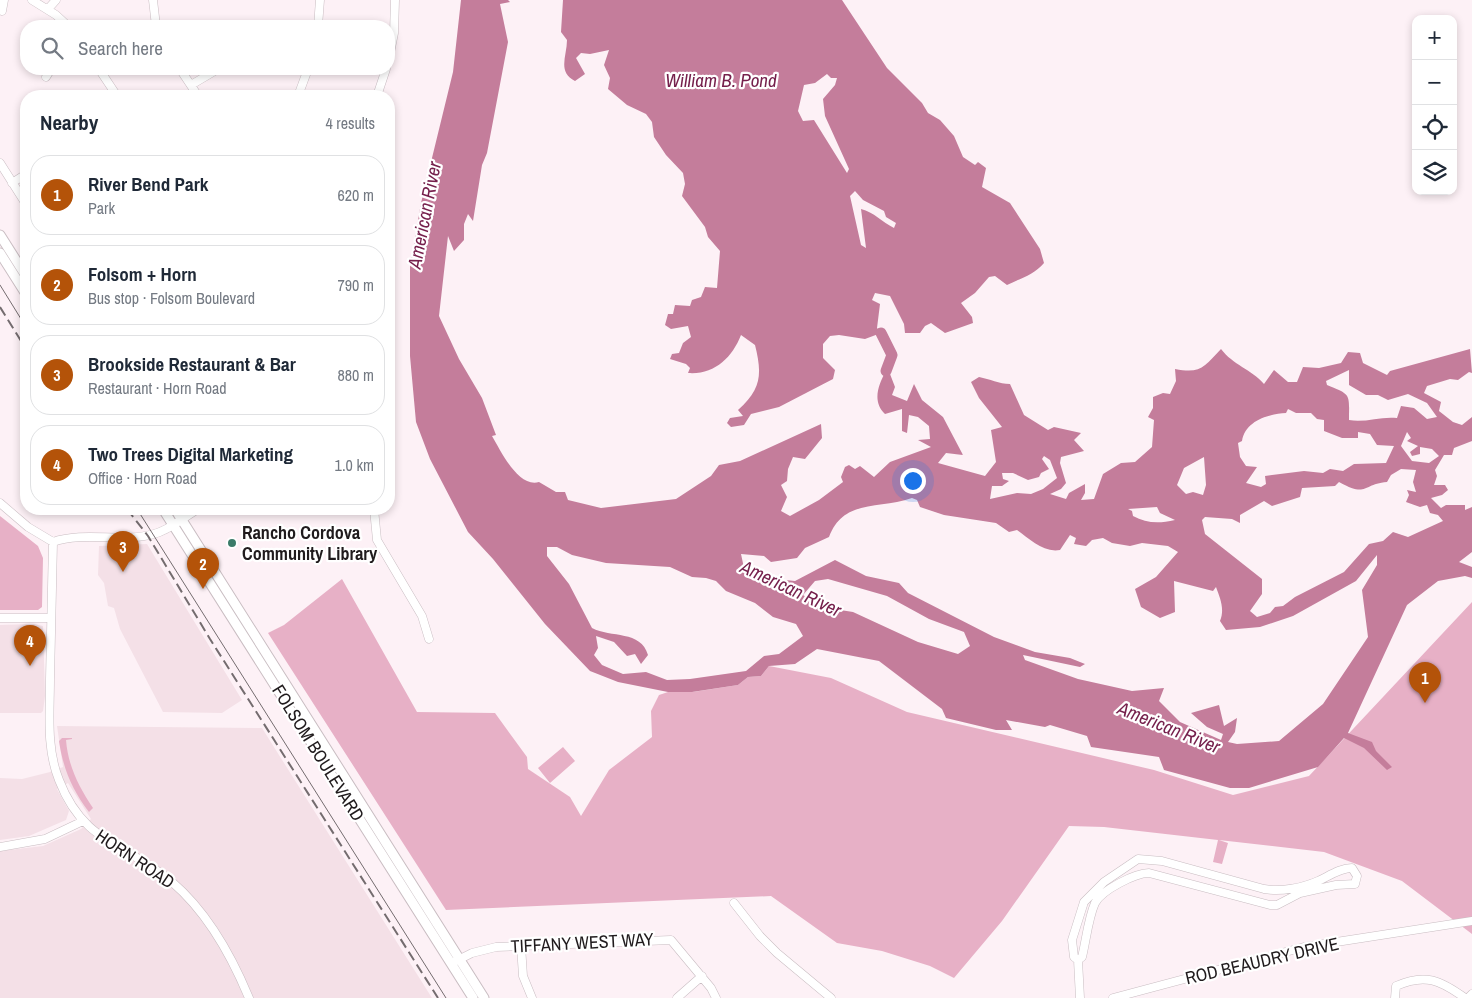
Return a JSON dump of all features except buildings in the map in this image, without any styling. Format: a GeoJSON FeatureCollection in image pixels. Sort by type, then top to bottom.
{"type":"FeatureCollection","features":[{"type":"Feature","properties":{"kind":"main road"},"geometry":{"type":"LineString","coordinates":[[0,235],[20,267]]}},
{"type":"Feature","properties":{"kind":"main road"},"geometry":{"type":"LineString","coordinates":[[0,253],[20,285]]}},
{"type":"Feature","properties":{"kind":"main road","name":"FOLSOM BOULEVARD"},"geometry":{"type":"LineString","coordinates":[[169,515],[177,522],[247,624],[301,709],[456,961],[473,998]]}},
{"type":"Feature","properties":{"kind":"main road","name":"FOLSOM BOULEVARD"},"geometry":{"type":"LineString","coordinates":[[176,515],[177,522],[217,594],[456,961],[484,998]]}},
{"type":"Feature","properties":{"kind":"main road"},"geometry":{"type":"LineString","coordinates":[[217,594],[221,596],[237,619],[247,624]]}},
{"type":"Feature","properties":{"kind":"main road"},"geometry":{"type":"LineString","coordinates":[[269,675],[279,682],[296,709],[301,709]]}},
{"type":"Feature","properties":{"kind":"street"},"geometry":{"type":"LineString","coordinates":[[2,11],[4,0]]}},
{"type":"Feature","properties":{"kind":"street"},"geometry":{"type":"LineString","coordinates":[[32,0],[48,9],[61,20]]}},
{"type":"Feature","properties":{"kind":"street"},"geometry":{"type":"LineString","coordinates":[[48,9],[56,0]]}},
{"type":"Feature","properties":{"kind":"street"},"geometry":{"type":"LineString","coordinates":[[153,0],[155,20]]}},
{"type":"Feature","properties":{"kind":"street"},"geometry":{"type":"LineString","coordinates":[[318,20],[320,0]]}},
{"type":"Feature","properties":{"kind":"street"},"geometry":{"type":"LineString","coordinates":[[394,20],[395,0]]}},
{"type":"Feature","properties":{"kind":"street"},"geometry":{"type":"LineString","coordinates":[[103,75],[113,90]]}},
{"type":"Feature","properties":{"kind":"street"},"geometry":{"type":"LineString","coordinates":[[184,75],[194,90]]}},
{"type":"Feature","properties":{"kind":"street"},"geometry":{"type":"LineString","coordinates":[[191,85],[208,75]]}},
{"type":"Feature","properties":{"kind":"street"},"geometry":{"type":"LineString","coordinates":[[300,90],[306,75]]}},
{"type":"Feature","properties":{"kind":"street"},"geometry":{"type":"LineString","coordinates":[[379,90],[384,75]]}},
{"type":"Feature","properties":{"kind":"street"},"geometry":{"type":"LineString","coordinates":[[0,163],[20,195]]}},
{"type":"Feature","properties":{"kind":"street"},"geometry":{"type":"LineString","coordinates":[[12,183],[20,178]]}},
{"type":"Feature","properties":{"kind":"street"},"geometry":{"type":"LineString","coordinates":[[0,503],[28,527],[53,542],[63,538],[117,539],[158,533],[188,515]]}},
{"type":"Feature","properties":{"kind":"street"},"geometry":{"type":"LineString","coordinates":[[375,515],[377,540],[422,616],[429,639]]}},
{"type":"Feature","properties":{"kind":"street","name":"HORN ROAD"},"geometry":{"type":"LineString","coordinates":[[53,542],[51,618],[52,752],[64,793],[83,820],[103,839],[160,873],[184,894],[215,934],[232,962],[249,998]]}},
{"type":"Feature","properties":{"kind":"street"},"geometry":{"type":"LineString","coordinates":[[0,618],[51,618]]}},
{"type":"Feature","properties":{"kind":"street"},"geometry":{"type":"LineString","coordinates":[[0,848],[45,839],[83,820]]}},
{"type":"Feature","properties":{"kind":"street"},"geometry":{"type":"LineString","coordinates":[[1078,960],[1082,958],[1096,902],[1109,891],[1139,873],[1149,873],[1255,902],[1277,905],[1300,894],[1336,885],[1355,884],[1357,879],[1352,868],[1345,868],[1309,884],[1280,891],[1259,888],[1162,861],[1138,859],[1104,882],[1084,902],[1072,940],[1074,957],[1078,960],[1080,998]]}},
{"type":"Feature","properties":{"kind":"street"},"geometry":{"type":"LineString","coordinates":[[1255,902],[1259,888]]}},
{"type":"Feature","properties":{"kind":"street"},"geometry":{"type":"LineString","coordinates":[[734,903],[777,954],[827,997]]}},
{"type":"Feature","properties":{"kind":"street","name":"ROD BEAUDRY DRIVE"},"geometry":{"type":"LineString","coordinates":[[1113,998],[1304,947],[1472,921]]}},
{"type":"Feature","properties":{"kind":"street","name":"TIFFANY WEST WAY"},"geometry":{"type":"LineString","coordinates":[[456,961],[486,948],[671,940],[702,976],[716,998]]}},
{"type":"Feature","properties":{"kind":"street"},"geometry":{"type":"LineString","coordinates":[[521,946],[523,976],[532,998]]}},
{"type":"Feature","properties":{"kind":"street"},"geometry":{"type":"LineString","coordinates":[[677,998],[702,976]]}},
{"type":"Feature","properties":{"kind":"street"},"geometry":{"type":"LineString","coordinates":[[1395,998],[1396,986],[1411,980],[1437,980],[1467,998],[1472,994]]}},
{"type":"Feature","properties":{"kind":"shaded area"},"geometry":{"type":"Polygon","coordinates":[[[0,516],[38,546],[43,558],[42,607],[38,610],[0,610],[0,516]]]}},
{"type":"Feature","properties":{"kind":"shaded area"},"geometry":{"type":"Polygon","coordinates":[[[147,544],[242,700],[222,713],[163,712],[120,629],[114,608],[108,606],[104,583],[98,575],[99,546],[147,544]]]}},
{"type":"Feature","properties":{"kind":"shaded area"},"geometry":{"type":"Polygon","coordinates":[[[342,579],[417,712],[495,713],[527,757],[528,769],[570,797],[581,816],[609,770],[652,737],[651,711],[659,695],[668,692],[693,692],[738,685],[748,677],[761,676],[769,666],[831,678],[907,712],[1154,770],[1233,795],[1309,776],[1472,602],[1472,934],[1402,881],[1324,852],[1219,840],[1228,843],[1222,864],[1213,862],[1218,840],[1104,827],[1069,826],[1002,921],[954,978],[930,966],[882,951],[837,943],[771,896],[446,910],[268,633],[284,625],[342,579]]]}},
{"type":"Feature","properties":{"kind":"shaded area"},"geometry":{"type":"Polygon","coordinates":[[[34,624],[43,626],[45,696],[43,711],[41,713],[0,713],[0,625],[34,624]]]}},
{"type":"Feature","properties":{"kind":"shaded area"},"geometry":{"type":"Polygon","coordinates":[[[57,726],[262,728],[432,998],[0,998],[0,851],[43,846],[81,829],[91,819],[68,783],[57,789],[69,811],[66,820],[29,836],[0,840],[0,778],[22,779],[63,767],[57,726]]]}},
{"type":"Feature","properties":{"kind":"shaded area"},"geometry":{"type":"Polygon","coordinates":[[[62,738],[72,738],[66,740],[69,759],[79,784],[93,808],[89,812],[73,787],[66,770],[59,741],[62,738]]]}},
{"type":"Feature","properties":{"kind":"shaded area"},"geometry":{"type":"Polygon","coordinates":[[[563,747],[575,761],[550,783],[538,768],[563,747]]]}},
{"type":"Feature","properties":{"kind":"water","name":"American River"},"geometry":{"type":"Polygon","coordinates":[[[461,0],[508,0],[510,2],[500,4],[508,42],[487,153],[482,165],[473,221],[468,214],[464,224],[464,240],[454,251],[448,236],[439,316],[459,359],[482,398],[496,435],[492,436],[505,459],[517,474],[524,479],[531,482],[539,482],[556,492],[565,492],[568,500],[601,508],[676,499],[711,476],[719,465],[740,461],[821,424],[822,438],[805,459],[793,457],[788,469],[787,481],[781,485],[787,497],[781,511],[790,516],[819,500],[843,482],[841,477],[845,467],[849,465],[855,469],[860,466],[874,477],[890,462],[931,447],[918,440],[930,439],[929,426],[918,417],[909,415],[907,433],[902,431],[902,409],[885,414],[881,409],[877,399],[886,371],[890,374],[895,387],[892,395],[907,401],[914,384],[922,400],[943,417],[963,455],[946,453],[938,463],[985,476],[996,462],[991,430],[1002,427],[979,398],[971,382],[979,377],[1010,384],[1024,415],[1048,430],[1054,427],[1081,433],[1074,440],[1084,451],[1061,457],[1060,463],[1066,483],[1061,489],[1050,494],[1066,499],[1069,493],[1085,484],[1085,493],[1081,500],[1094,499],[1103,474],[1121,463],[1135,462],[1152,447],[1154,420],[1148,417],[1153,408],[1153,397],[1163,393],[1170,394],[1176,381],[1175,369],[1191,371],[1201,368],[1221,349],[1264,384],[1274,370],[1288,382],[1297,382],[1303,367],[1319,368],[1341,363],[1348,352],[1360,353],[1363,363],[1387,375],[1390,371],[1470,349],[1472,373],[1469,372],[1458,380],[1450,379],[1427,386],[1424,393],[1441,402],[1439,411],[1453,422],[1462,425],[1472,417],[1472,441],[1454,448],[1452,455],[1444,455],[1435,470],[1437,476],[1434,485],[1445,485],[1448,490],[1442,495],[1431,498],[1441,508],[1446,505],[1465,505],[1465,510],[1472,507],[1472,552],[1459,562],[1472,567],[1472,578],[1465,576],[1438,581],[1407,605],[1348,733],[1372,742],[1376,751],[1392,767],[1387,770],[1364,748],[1344,738],[1318,767],[1249,788],[1230,788],[1164,770],[1159,757],[1091,747],[1087,736],[1050,725],[1045,727],[1006,720],[1012,730],[996,730],[946,718],[942,709],[879,661],[817,649],[795,664],[769,666],[761,676],[748,677],[738,685],[692,692],[668,692],[618,682],[590,671],[545,624],[493,559],[468,532],[430,459],[416,422],[410,356],[410,267],[421,203],[453,72],[461,0]],[[1349,370],[1326,381],[1327,385],[1347,396],[1349,400],[1349,420],[1397,418],[1401,406],[1414,408],[1427,419],[1437,417],[1427,403],[1408,394],[1388,400],[1378,395],[1366,395],[1349,385],[1349,370]],[[1288,409],[1286,413],[1265,417],[1252,424],[1244,434],[1242,441],[1238,443],[1240,457],[1246,466],[1257,467],[1246,483],[1261,487],[1266,484],[1265,476],[1304,471],[1323,473],[1330,469],[1343,471],[1354,464],[1386,463],[1394,446],[1377,445],[1370,434],[1358,432],[1358,438],[1342,438],[1324,431],[1324,420],[1317,419],[1311,413],[1296,413],[1288,409]],[[1407,432],[1401,446],[1412,461],[1429,463],[1439,456],[1432,449],[1420,447],[1420,454],[1412,456],[1410,452],[1418,446],[1407,441],[1411,438],[1407,432]],[[1044,456],[1042,459],[1049,469],[1041,473],[1039,477],[1028,480],[1013,473],[1002,473],[1003,479],[1009,481],[1002,486],[992,486],[990,499],[1017,493],[1031,494],[1043,489],[1057,478],[1050,460],[1044,456]],[[1204,457],[1184,468],[1177,485],[1186,494],[1193,492],[1203,495],[1206,485],[1204,457]],[[1401,469],[1391,475],[1387,482],[1360,490],[1339,482],[1335,486],[1302,488],[1300,497],[1272,506],[1264,501],[1240,515],[1240,523],[1232,519],[1205,517],[1202,520],[1205,534],[1262,579],[1262,594],[1250,611],[1257,617],[1270,613],[1275,607],[1283,606],[1295,597],[1344,572],[1369,544],[1383,541],[1393,532],[1408,537],[1443,521],[1438,515],[1430,513],[1427,505],[1420,507],[1406,502],[1409,495],[1407,490],[1416,492],[1413,482],[1416,470],[1401,469]],[[912,498],[900,502],[864,507],[844,516],[829,537],[805,548],[797,558],[771,562],[764,556],[741,554],[744,568],[757,577],[795,581],[835,560],[866,576],[899,583],[908,593],[994,637],[1035,652],[1070,658],[1085,664],[1080,667],[1023,655],[1025,660],[1078,679],[1132,691],[1164,688],[1159,701],[1180,722],[1221,740],[1223,734],[1207,727],[1191,713],[1219,705],[1224,726],[1237,718],[1235,732],[1228,742],[1237,744],[1279,741],[1323,704],[1368,637],[1362,590],[1377,565],[1377,555],[1356,581],[1293,616],[1260,627],[1226,630],[1220,621],[1222,608],[1216,587],[1213,591],[1174,581],[1175,612],[1160,618],[1141,607],[1135,589],[1156,577],[1178,552],[1168,546],[1142,543],[1130,546],[1112,543],[1103,538],[1092,540],[1086,546],[1074,544],[1076,538],[1070,535],[1060,550],[1054,550],[1042,547],[1017,530],[1009,532],[996,523],[944,515],[920,507],[917,500],[912,498]],[[1157,507],[1128,509],[1132,511],[1133,516],[1143,520],[1163,522],[1175,520],[1160,513],[1157,507]],[[547,547],[547,556],[569,584],[592,628],[632,638],[644,647],[648,655],[641,664],[635,654],[627,656],[614,642],[596,636],[598,648],[594,655],[602,665],[623,674],[646,672],[667,680],[690,679],[746,671],[764,656],[779,654],[803,636],[796,624],[773,617],[755,603],[726,591],[716,581],[692,577],[670,567],[606,563],[572,555],[557,547],[547,547]],[[828,579],[815,581],[803,595],[821,607],[853,612],[918,642],[958,654],[970,646],[964,632],[929,619],[887,596],[828,579]]]}},
{"type":"Feature","properties":{"kind":"water","name":"William B. Pond"},"geometry":{"type":"Polygon","coordinates":[[[563,0],[842,0],[887,68],[922,103],[928,113],[940,120],[954,136],[963,157],[975,165],[978,162],[986,168],[982,187],[1010,203],[1040,249],[1044,263],[1032,273],[1007,285],[995,276],[989,277],[975,293],[961,303],[972,317],[973,323],[945,333],[931,323],[925,326],[920,333],[905,333],[904,324],[890,296],[875,293],[872,300],[880,304],[877,328],[881,333],[865,339],[839,335],[830,336],[823,344],[823,358],[835,370],[833,379],[779,407],[751,414],[744,425],[731,427],[727,423],[730,418],[743,416],[738,410],[756,388],[759,364],[755,345],[741,335],[733,351],[721,363],[706,371],[688,373],[690,368],[686,364],[670,359],[672,354],[679,353],[683,343],[691,337],[688,326],[671,329],[665,325],[668,314],[673,314],[675,305],[690,306],[692,300],[701,297],[705,287],[717,288],[720,251],[708,237],[705,227],[682,196],[685,184],[683,173],[666,155],[654,137],[652,122],[646,114],[627,105],[608,89],[610,78],[604,65],[609,50],[590,54],[581,53],[576,58],[585,74],[575,81],[566,73],[564,63],[567,40],[561,32],[563,0]],[[827,74],[815,83],[804,85],[798,111],[803,121],[814,120],[847,173],[849,169],[825,116],[823,99],[835,85],[837,78],[831,78],[827,74]],[[855,191],[850,196],[861,245],[866,248],[861,209],[870,212],[894,228],[896,223],[886,217],[884,211],[863,200],[855,191]]]}},
{"type":"Feature","properties":{"kind":"waterway"},"geometry":{"type":"LineString","coordinates":[[881,333],[892,355],[886,371]]}},
{"type":"Feature","properties":{"kind":"tram line"},"geometry":{"type":"LineString","coordinates":[[0,285],[20,317]]}},
{"type":"Feature","properties":{"kind":"tram line"},"geometry":{"type":"LineString","coordinates":[[141,515],[446,998]]}},
{"type":"Feature","properties":{"kind":"railway"},"geometry":{"type":"LineString","coordinates":[[0,307],[20,339]]}},
{"type":"Feature","properties":{"kind":"railway"},"geometry":{"type":"LineString","coordinates":[[132,515],[148,536],[210,639],[438,998]]}},
{"type":"Feature","properties":{"kind":"place","name":"Rancho Cordova Community Library"},"geometry":{"type":"Point","coordinates":[232,543]}},
{"type":"Feature","properties":{"kind":"place","name":"Brookside Restaurant & Bar"},"geometry":{"type":"Point","coordinates":[123,572]}},
{"type":"Feature","properties":{"kind":"place","name":"Folsom + Horn"},"geometry":{"type":"Point","coordinates":[203,589]}},
{"type":"Feature","properties":{"kind":"place","name":"Two Trees Digital Marketing"},"geometry":{"type":"Point","coordinates":[30,666]}},
{"type":"Feature","properties":{"kind":"place","name":"River Bend Park"},"geometry":{"type":"Point","coordinates":[1425,703]}}]}
